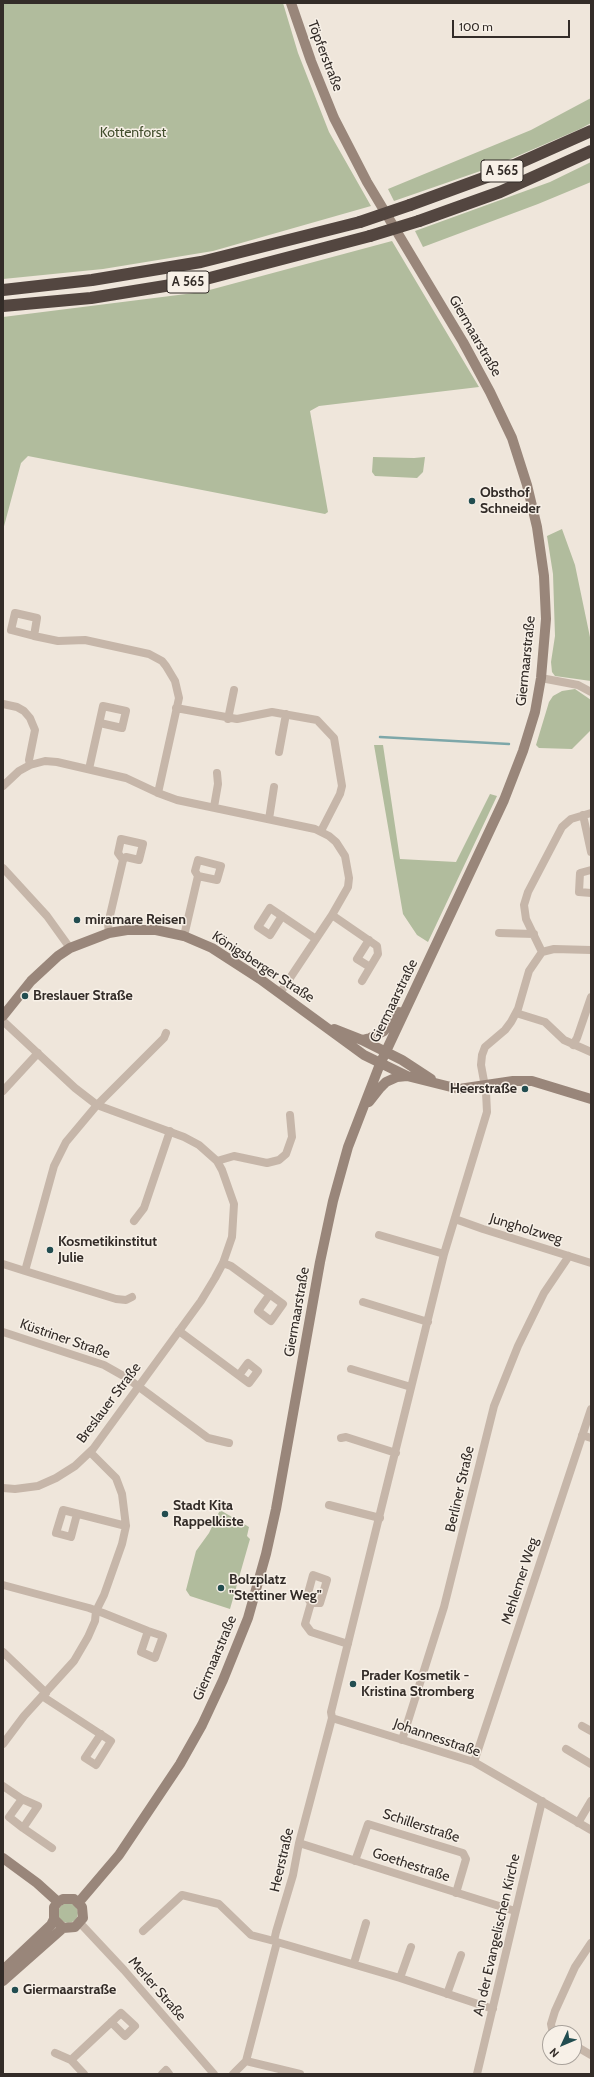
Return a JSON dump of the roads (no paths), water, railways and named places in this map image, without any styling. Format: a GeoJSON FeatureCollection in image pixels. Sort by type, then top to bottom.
{"type":"FeatureCollection","features":[{"type":"Feature","properties":{"kind":"highway","name":"A 565"},"geometry":{"type":"LineString","coordinates":[[3,290],[92,280],[201,262],[360,222],[492,175],[591,131]]}},
{"type":"Feature","properties":{"kind":"highway","name":"A 565"},"geometry":{"type":"LineString","coordinates":[[3,306],[91,298],[202,280],[370,236],[419,221],[500,192],[591,151]]}},
{"type":"Feature","properties":{"kind":"main road","name":"Töpferstraße"},"geometry":{"type":"LineString","coordinates":[[292,3],[311,61],[334,118]]}},
{"type":"Feature","properties":{"kind":"main road","name":"Giermaarstraße"},"geometry":{"type":"LineString","coordinates":[[79,1902],[119,1855],[180,1764],[202,1725],[220,1687],[248,1618],[266,1554],[276,1509],[320,1262],[333,1201],[348,1147],[385,1052],[504,800],[523,751],[535,712],[541,678],[546,619],[544,576],[537,527],[527,485],[512,438],[490,392],[463,342],[367,182],[334,118]]}},
{"type":"Feature","properties":{"kind":"main road","name":"Königsberger Straße"},"geometry":{"type":"LineString","coordinates":[[3,1016],[31,981],[58,956],[70,948],[109,933],[145,930],[184,936],[212,948],[280,993],[364,1055],[407,1076],[436,1082]]}},
{"type":"Feature","properties":{"kind":"main road"},"geometry":{"type":"LineString","coordinates":[[362,1040],[384,1031],[410,999]]}},
{"type":"Feature","properties":{"kind":"main road","name":"Königsberger Straße"},"geometry":{"type":"LineString","coordinates":[[324,1025],[362,1040],[402,1060],[436,1082]]}},
{"type":"Feature","properties":{"kind":"main road"},"geometry":{"type":"LineString","coordinates":[[361,1114],[380,1088],[397,1077],[407,1076]]}},
{"type":"Feature","properties":{"kind":"main road"},"geometry":{"type":"LineString","coordinates":[[436,1082],[459,1089],[513,1081],[532,1082],[591,1099]]}},
{"type":"Feature","properties":{"kind":"main road"},"geometry":{"type":"LineString","coordinates":[[3,1858],[37,1883],[58,1902]]}},
{"type":"Feature","properties":{"kind":"main road"},"geometry":{"type":"LineString","coordinates":[[3,1970],[31,1945],[54,1919],[54,1907],[58,1902],[68,1898],[79,1902],[84,1913],[80,1923],[75,1927],[63,1928],[3,1981]]}},
{"type":"Feature","properties":{"kind":"main road"},"geometry":{"type":"LineString","coordinates":[[54,1919],[63,1928]]}},
{"type":"Feature","properties":{"kind":"street"},"geometry":{"type":"LineString","coordinates":[[34,636],[58,641],[85,640],[153,656],[162,661],[175,681],[179,692],[158,793]]}},
{"type":"Feature","properties":{"kind":"street"},"geometry":{"type":"LineString","coordinates":[[541,678],[578,685],[591,692]]}},
{"type":"Feature","properties":{"kind":"street"},"geometry":{"type":"LineString","coordinates":[[228,719],[234,690]]}},
{"type":"Feature","properties":{"kind":"street"},"geometry":{"type":"LineString","coordinates":[[5,707],[24,711],[30,718],[35,730],[29,760],[30,765]]}},
{"type":"Feature","properties":{"kind":"street"},"geometry":{"type":"LineString","coordinates":[[176,708],[228,719],[245,719],[272,712],[317,720],[334,738],[342,786],[340,794],[321,831]]}},
{"type":"Feature","properties":{"kind":"street"},"geometry":{"type":"LineString","coordinates":[[279,752],[286,714]]}},
{"type":"Feature","properties":{"kind":"street"},"geometry":{"type":"LineString","coordinates":[[89,769],[100,723]]}},
{"type":"Feature","properties":{"kind":"street"},"geometry":{"type":"LineString","coordinates":[[3,786],[19,771],[30,765],[51,762],[126,778],[177,800],[321,831],[336,842],[345,856],[348,865],[348,887],[332,915],[280,993]]}},
{"type":"Feature","properties":{"kind":"street"},"geometry":{"type":"LineString","coordinates":[[214,807],[218,784],[217,773]]}},
{"type":"Feature","properties":{"kind":"street"},"geometry":{"type":"LineString","coordinates":[[269,819],[274,787]]}},
{"type":"Feature","properties":{"kind":"street"},"geometry":{"type":"LineString","coordinates":[[542,952],[526,919],[524,905],[528,892],[562,827],[571,819],[587,814],[591,852]]}},
{"type":"Feature","properties":{"kind":"street"},"geometry":{"type":"LineString","coordinates":[[109,933],[108,924],[123,860]]}},
{"type":"Feature","properties":{"kind":"street"},"geometry":{"type":"LineString","coordinates":[[3,868],[47,916],[70,948]]}},
{"type":"Feature","properties":{"kind":"street"},"geometry":{"type":"LineString","coordinates":[[591,870],[580,873],[579,892],[591,893]]}},
{"type":"Feature","properties":{"kind":"street"},"geometry":{"type":"LineString","coordinates":[[184,936],[198,876]]}},
{"type":"Feature","properties":{"kind":"street"},"geometry":{"type":"LineString","coordinates":[[332,915],[377,946],[378,954],[362,981]]}},
{"type":"Feature","properties":{"kind":"street"},"geometry":{"type":"LineString","coordinates":[[282,916],[316,939]]}},
{"type":"Feature","properties":{"kind":"street"},"geometry":{"type":"LineString","coordinates":[[499,933],[534,934]]}},
{"type":"Feature","properties":{"kind":"street"},"geometry":{"type":"LineString","coordinates":[[369,940],[357,958],[370,967]]}},
{"type":"Feature","properties":{"kind":"street"},"geometry":{"type":"LineString","coordinates":[[485,1086],[481,1065],[485,1047],[505,1030],[516,1013],[529,971],[542,952],[554,949],[591,950]]}},
{"type":"Feature","properties":{"kind":"street"},"geometry":{"type":"LineString","coordinates":[[573,1045],[577,1038],[591,997]]}},
{"type":"Feature","properties":{"kind":"street"},"geometry":{"type":"LineString","coordinates":[[516,1013],[545,1022],[564,1040],[591,1052]]}},
{"type":"Feature","properties":{"kind":"street","name":"Breslauer Straße"},"geometry":{"type":"LineString","coordinates":[[3,1021],[97,1105],[170,1132],[199,1145],[217,1162],[227,1180],[234,1204],[232,1237],[223,1263],[201,1300],[90,1452],[75,1466],[56,1478],[33,1487],[15,1489],[3,1488]]}},
{"type":"Feature","properties":{"kind":"street"},"geometry":{"type":"LineString","coordinates":[[25,1270],[54,1166],[66,1142],[97,1105],[164,1038],[166,1033]]}},
{"type":"Feature","properties":{"kind":"street"},"geometry":{"type":"LineString","coordinates":[[3,1090],[38,1052]]}},
{"type":"Feature","properties":{"kind":"street","name":"Heerstraße"},"geometry":{"type":"LineString","coordinates":[[246,2061],[299,1843],[332,1718],[331,1712],[444,1254],[487,1112],[485,1086]]}},
{"type":"Feature","properties":{"kind":"street"},"geometry":{"type":"LineString","coordinates":[[217,1162],[234,1156],[267,1163],[279,1160],[286,1154],[292,1137],[290,1115]]}},
{"type":"Feature","properties":{"kind":"street"},"geometry":{"type":"LineString","coordinates":[[134,1221],[144,1208],[170,1132]]}},
{"type":"Feature","properties":{"kind":"street","name":"Jungholzweg"},"geometry":{"type":"LineString","coordinates":[[455,1219],[591,1263]]}},
{"type":"Feature","properties":{"kind":"street"},"geometry":{"type":"LineString","coordinates":[[379,1235],[444,1254]]}},
{"type":"Feature","properties":{"kind":"street","name":"Berliner Straße"},"geometry":{"type":"LineString","coordinates":[[402,1740],[444,1607],[494,1406],[518,1346],[541,1299],[569,1256]]}},
{"type":"Feature","properties":{"kind":"street"},"geometry":{"type":"LineString","coordinates":[[223,1263],[231,1266],[270,1294]]}},
{"type":"Feature","properties":{"kind":"street"},"geometry":{"type":"LineString","coordinates":[[3,1264],[116,1299],[126,1300],[132,1297]]}},
{"type":"Feature","properties":{"kind":"street"},"geometry":{"type":"LineString","coordinates":[[364,1302],[428,1322]]}},
{"type":"Feature","properties":{"kind":"street"},"geometry":{"type":"LineString","coordinates":[[179,1331],[239,1375]]}},
{"type":"Feature","properties":{"kind":"street","name":"Küstriner Straße"},"geometry":{"type":"LineString","coordinates":[[3,1332],[104,1365],[138,1386],[208,1438],[229,1443]]}},
{"type":"Feature","properties":{"kind":"street"},"geometry":{"type":"LineString","coordinates":[[351,1369],[411,1387]]}},
{"type":"Feature","properties":{"kind":"street","name":"Mehlemer Weg"},"geometry":{"type":"LineString","coordinates":[[474,1762],[591,1409]]}},
{"type":"Feature","properties":{"kind":"street"},"geometry":{"type":"LineString","coordinates":[[582,1435],[591,1438]]}},
{"type":"Feature","properties":{"kind":"street"},"geometry":{"type":"LineString","coordinates":[[341,1438],[346,1437],[396,1453]]}},
{"type":"Feature","properties":{"kind":"street"},"geometry":{"type":"LineString","coordinates":[[3,1744],[24,1716],[74,1661],[88,1637],[95,1621],[96,1611],[112,1574],[126,1526],[126,1510],[116,1478],[90,1452]]}},
{"type":"Feature","properties":{"kind":"street"},"geometry":{"type":"LineString","coordinates":[[329,1504],[380,1518]]}},
{"type":"Feature","properties":{"kind":"street"},"geometry":{"type":"LineString","coordinates":[[77,1514],[126,1526]]}},
{"type":"Feature","properties":{"kind":"street"},"geometry":{"type":"LineString","coordinates":[[3,1585],[96,1611],[148,1631]]}},
{"type":"Feature","properties":{"kind":"street"},"geometry":{"type":"LineString","coordinates":[[310,1602],[305,1618],[307,1629],[348,1644]]}},
{"type":"Feature","properties":{"kind":"street"},"geometry":{"type":"LineString","coordinates":[[4,1656],[44,1695],[101,1734]]}},
{"type":"Feature","properties":{"kind":"street","name":"Johannesstraße"},"geometry":{"type":"LineString","coordinates":[[332,1718],[474,1762],[591,1830]]}},
{"type":"Feature","properties":{"kind":"street"},"geometry":{"type":"LineString","coordinates":[[582,1726],[591,1731]]}},
{"type":"Feature","properties":{"kind":"street"},"geometry":{"type":"LineString","coordinates":[[566,1749],[591,1764]]}},
{"type":"Feature","properties":{"kind":"street"},"geometry":{"type":"LineString","coordinates":[[3,1786],[22,1799],[38,1806],[23,1828]]}},
{"type":"Feature","properties":{"kind":"street"},"geometry":{"type":"LineString","coordinates":[[22,1799],[9,1818],[52,1848]]}},
{"type":"Feature","properties":{"kind":"street","name":"An der Evangelischen Kirche"},"geometry":{"type":"LineString","coordinates":[[477,2074],[542,1801]]}},
{"type":"Feature","properties":{"kind":"street"},"geometry":{"type":"LineString","coordinates":[[578,1823],[591,1801]]}},
{"type":"Feature","properties":{"kind":"street","name":"Schillerstraße"},"geometry":{"type":"LineString","coordinates":[[355,1861],[368,1824],[463,1853],[466,1859],[456,1893]]}},
{"type":"Feature","properties":{"kind":"street","name":"Goethestraße"},"geometry":{"type":"LineString","coordinates":[[299,1843],[515,1911]]}},
{"type":"Feature","properties":{"kind":"street"},"geometry":{"type":"LineString","coordinates":[[143,1931],[182,1895],[219,1904],[251,1935],[400,1978],[493,2009]]}},
{"type":"Feature","properties":{"kind":"street","name":"Merler Straße"},"geometry":{"type":"LineString","coordinates":[[80,1923],[124,1970],[214,2074]]}},
{"type":"Feature","properties":{"kind":"street"},"geometry":{"type":"LineString","coordinates":[[354,1964],[366,1923]]}},
{"type":"Feature","properties":{"kind":"street"},"geometry":{"type":"LineString","coordinates":[[551,2025],[554,2011],[575,1967],[591,1943]]}},
{"type":"Feature","properties":{"kind":"street"},"geometry":{"type":"LineString","coordinates":[[400,1978],[411,1947]]}},
{"type":"Feature","properties":{"kind":"street"},"geometry":{"type":"LineString","coordinates":[[447,1994],[461,1955]]}},
{"type":"Feature","properties":{"kind":"street"},"geometry":{"type":"LineString","coordinates":[[71,2060],[112,2022]]}},
{"type":"Feature","properties":{"kind":"street"},"geometry":{"type":"LineString","coordinates":[[582,2050],[591,2055]]}},
{"type":"Feature","properties":{"kind":"street"},"geometry":{"type":"LineString","coordinates":[[55,2053],[71,2060],[84,2074]]}},
{"type":"Feature","properties":{"kind":"street"},"geometry":{"type":"LineString","coordinates":[[232,2074],[246,2061],[300,2074]]}},
{"type":"Feature","properties":{"kind":"street"},"geometry":{"type":"LineString","coordinates":[[162,2074],[166,2070],[170,2074]]}},
{"type":"Feature","properties":{"kind":"waterway"},"geometry":{"type":"LineString","coordinates":[[380,737],[509,744]]}},
{"type":"Feature","properties":{"kind":"place","name":"Obsthof Schneider"},"geometry":{"type":"Point","coordinates":[472,501]}},
{"type":"Feature","properties":{"kind":"place","name":"miramare Reisen"},"geometry":{"type":"Point","coordinates":[77,920]}},
{"type":"Feature","properties":{"kind":"place","name":"Breslauer Straße"},"geometry":{"type":"Point","coordinates":[25,996]}},
{"type":"Feature","properties":{"kind":"place","name":"Heerstraße"},"geometry":{"type":"Point","coordinates":[525,1089]}},
{"type":"Feature","properties":{"kind":"place","name":"Kosmetikinstitut Julie"},"geometry":{"type":"Point","coordinates":[50,1250]}},
{"type":"Feature","properties":{"kind":"place","name":"Stadt Kita Rappelkiste"},"geometry":{"type":"Point","coordinates":[165,1514]}},
{"type":"Feature","properties":{"kind":"place","name":"Bolzplatz \"Stettiner Weg\""},"geometry":{"type":"Point","coordinates":[221,1588]}},
{"type":"Feature","properties":{"kind":"place","name":"Prader Kosmetik - Kristina Stromberg"},"geometry":{"type":"Point","coordinates":[353,1684]}},
{"type":"Feature","properties":{"kind":"place","name":"Giermaarstraße"},"geometry":{"type":"Point","coordinates":[15,1990]}},
{"type":"Feature","properties":{"kind":"park label","name":"Kottenforst"},"geometry":{"type":"Point","coordinates":[133,133]}}]}
